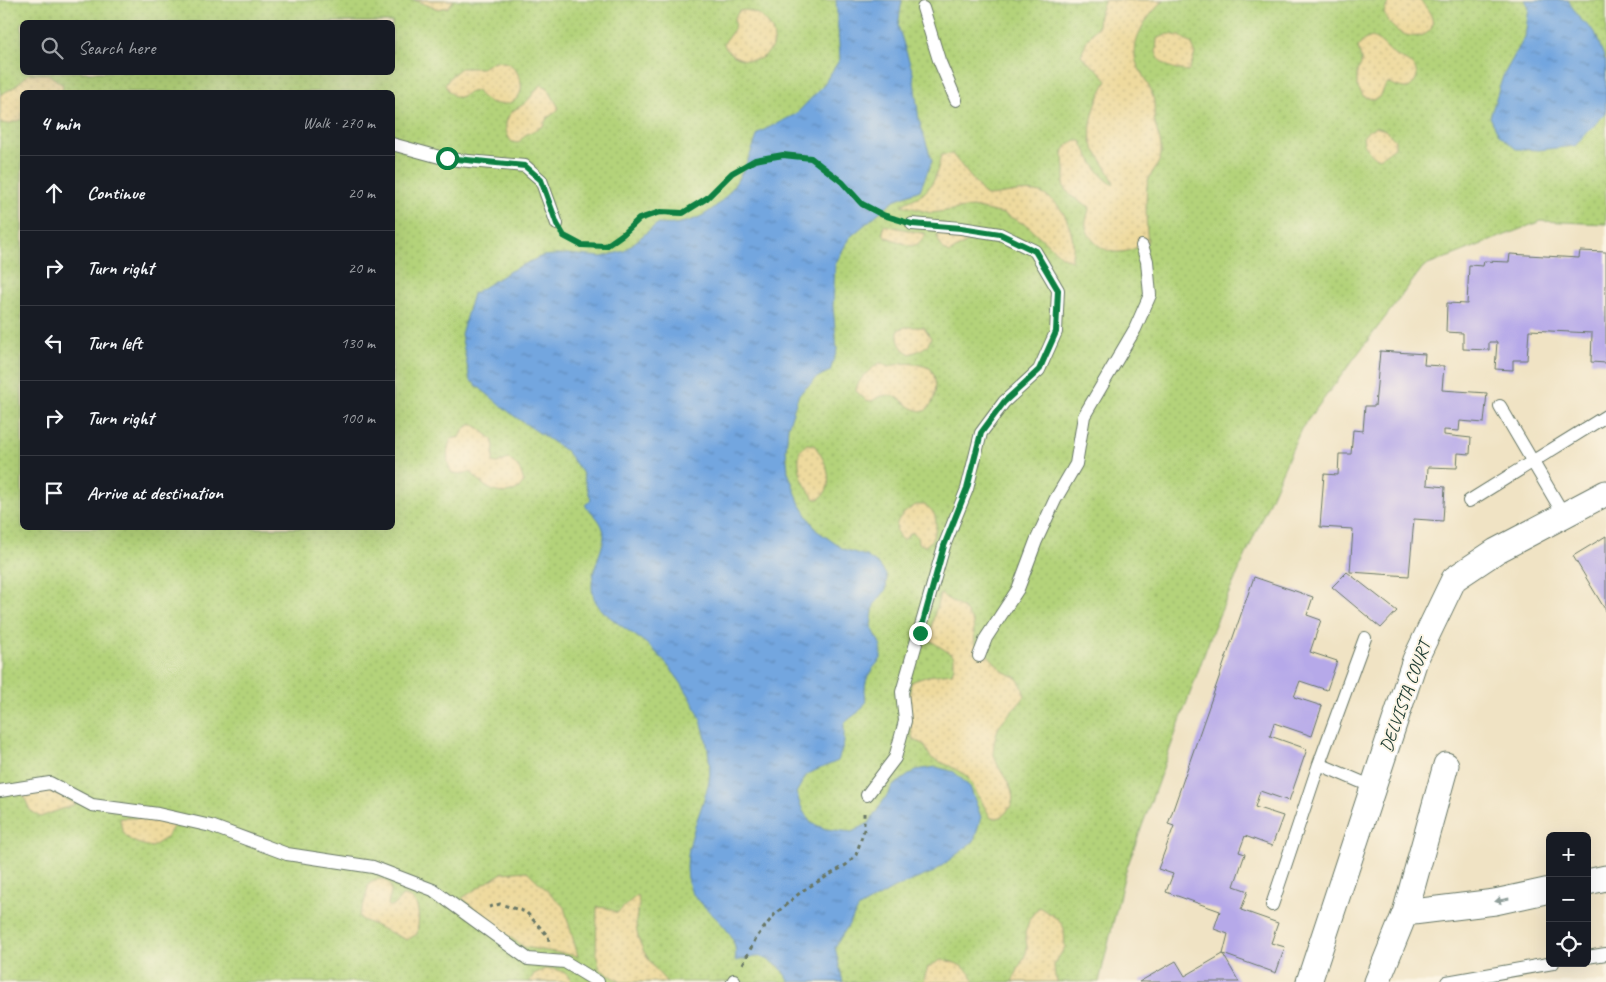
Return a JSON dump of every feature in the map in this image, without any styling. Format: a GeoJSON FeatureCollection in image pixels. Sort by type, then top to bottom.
{"type":"FeatureCollection","features":[{"type":"Feature","properties":{"kind":"street","name":"DELVISTA COURT"},"geometry":{"type":"LineString","coordinates":[[1309,982],[1415,660],[1454,579],[1496,551],[1606,493]]}},
{"type":"Feature","properties":{"kind":"street"},"geometry":{"type":"LineString","coordinates":[[1376,982],[1405,913],[1446,765]]}},
{"type":"Feature","properties":{"kind":"street"},"geometry":{"type":"LineString","coordinates":[[1591,881],[1606,878]]}},
{"type":"Feature","properties":{"kind":"street"},"geometry":{"type":"LineString","coordinates":[[1405,913],[1495,902],[1546,891]]}},
{"type":"Feature","properties":{"kind":"lane"},"geometry":{"type":"LineString","coordinates":[[923,8],[939,60],[956,100]]}},
{"type":"Feature","properties":{"kind":"lane"},"geometry":{"type":"LineString","coordinates":[[395,145],[447,158],[525,166],[541,180],[557,224]]}},
{"type":"Feature","properties":{"kind":"lane"},"geometry":{"type":"LineString","coordinates":[[867,795],[895,758],[904,721],[902,692],[944,546],[967,488],[981,433],[1004,402],[1039,370],[1056,332],[1058,290],[1035,251],[1000,234],[961,228],[912,224]]}},
{"type":"Feature","properties":{"kind":"lane"},"geometry":{"type":"LineString","coordinates":[[979,656],[986,638],[1018,589],[1036,541],[1055,500],[1076,464],[1084,416],[1135,329],[1150,295],[1147,261],[1142,246]]}},
{"type":"Feature","properties":{"kind":"lane"},"geometry":{"type":"LineString","coordinates":[[1500,406],[1564,515]]}},
{"type":"Feature","properties":{"kind":"lane"},"geometry":{"type":"LineString","coordinates":[[1469,501],[1606,416]]}},
{"type":"Feature","properties":{"kind":"lane"},"geometry":{"type":"LineString","coordinates":[[1272,906],[1319,764],[1365,638]]}},
{"type":"Feature","properties":{"kind":"lane"},"geometry":{"type":"LineString","coordinates":[[1319,764],[1372,787]]}},
{"type":"Feature","properties":{"kind":"lane"},"geometry":{"type":"LineString","coordinates":[[0,791],[50,783],[92,805],[158,814],[211,826],[287,854],[373,867],[433,890],[528,959],[565,962],[598,982]]}},
{"type":"Feature","properties":{"kind":"lane"},"geometry":{"type":"LineString","coordinates":[[1591,956],[1606,954]]}},
{"type":"Feature","properties":{"kind":"lane"},"geometry":{"type":"LineString","coordinates":[[1447,982],[1546,964]]}},
{"type":"Feature","properties":{"kind":"path"},"geometry":{"type":"LineString","coordinates":[[557,224],[564,236],[581,245],[606,246],[639,219],[660,212],[683,213],[707,198],[732,173],[755,160],[783,155],[811,158],[842,182],[862,204],[883,215],[912,224]]}},
{"type":"Feature","properties":{"kind":"path"},"geometry":{"type":"LineString","coordinates":[[733,981],[756,938],[774,914],[802,891],[846,865],[856,855],[864,830],[864,804],[867,795]]}},
{"type":"Feature","properties":{"kind":"path"},"geometry":{"type":"LineString","coordinates":[[465,913],[500,904],[526,912],[548,936],[553,961]]}},
{"type":"Feature","properties":{"kind":"green space"},"geometry":{"type":"Polygon","coordinates":[[[0,0],[1606,0],[1606,224],[1541,221],[1423,267],[1301,429],[1214,627],[1125,873],[1099,982],[0,982],[0,0]]]}},
{"type":"Feature","properties":{"kind":"sand"},"geometry":{"type":"Polygon","coordinates":[[[414,0],[454,0],[448,7],[438,9],[414,0]]]}},
{"type":"Feature","properties":{"kind":"sand"},"geometry":{"type":"Polygon","coordinates":[[[1105,0],[1164,0],[1144,25],[1135,47],[1136,60],[1153,97],[1155,124],[1161,146],[1160,159],[1147,185],[1148,241],[1134,249],[1122,252],[1113,252],[1103,248],[1090,237],[1086,227],[1086,220],[1090,207],[1071,196],[1063,185],[1065,168],[1063,153],[1068,145],[1077,141],[1081,141],[1102,176],[1112,184],[1114,183],[1094,149],[1090,133],[1093,114],[1099,96],[1107,81],[1081,55],[1087,40],[1098,26],[1099,15],[1105,0]]]}},
{"type":"Feature","properties":{"kind":"sand"},"geometry":{"type":"Polygon","coordinates":[[[1389,0],[1419,0],[1430,13],[1433,23],[1429,31],[1422,35],[1412,36],[1401,33],[1391,25],[1384,13],[1389,0]]]}},
{"type":"Feature","properties":{"kind":"sand"},"geometry":{"type":"Polygon","coordinates":[[[739,11],[751,11],[766,21],[774,37],[774,43],[769,52],[756,60],[745,60],[733,55],[724,43],[734,29],[734,19],[739,11]]]}},
{"type":"Feature","properties":{"kind":"sand"},"geometry":{"type":"Polygon","coordinates":[[[1168,34],[1180,36],[1192,44],[1195,54],[1189,71],[1170,67],[1158,57],[1156,52],[1157,39],[1168,34]]]}},
{"type":"Feature","properties":{"kind":"sand"},"geometry":{"type":"Polygon","coordinates":[[[1372,37],[1395,55],[1409,62],[1414,67],[1417,76],[1408,88],[1401,88],[1388,83],[1380,96],[1374,100],[1363,96],[1357,86],[1357,71],[1361,65],[1358,47],[1364,40],[1372,37]]]}},
{"type":"Feature","properties":{"kind":"sand"},"geometry":{"type":"Polygon","coordinates":[[[494,61],[501,61],[513,66],[521,83],[520,92],[516,99],[509,103],[492,103],[477,91],[457,97],[445,85],[451,76],[461,68],[482,68],[494,61]]]}},
{"type":"Feature","properties":{"kind":"sand"},"geometry":{"type":"Polygon","coordinates":[[[28,75],[49,75],[63,85],[62,90],[20,90],[20,120],[8,124],[0,123],[0,95],[13,88],[28,75]]]}},
{"type":"Feature","properties":{"kind":"sand"},"geometry":{"type":"Polygon","coordinates":[[[541,85],[547,87],[559,108],[547,118],[543,126],[525,135],[518,143],[512,142],[506,130],[508,117],[514,110],[523,105],[541,85]]]}},
{"type":"Feature","properties":{"kind":"sand"},"geometry":{"type":"Polygon","coordinates":[[[1376,127],[1385,130],[1395,140],[1395,147],[1380,158],[1368,150],[1363,137],[1369,130],[1376,127]]]}},
{"type":"Feature","properties":{"kind":"sand"},"geometry":{"type":"Polygon","coordinates":[[[952,154],[986,196],[1030,191],[1044,195],[1057,204],[1066,218],[1071,234],[1073,252],[1071,261],[1061,256],[1028,226],[1004,214],[972,207],[931,213],[902,205],[927,190],[939,166],[941,155],[952,154]]]}},
{"type":"Feature","properties":{"kind":"sand"},"geometry":{"type":"Polygon","coordinates":[[[884,225],[926,234],[918,244],[911,246],[886,237],[883,233],[884,225]]]}},
{"type":"Feature","properties":{"kind":"sand"},"geometry":{"type":"Polygon","coordinates":[[[937,233],[973,236],[972,239],[949,253],[939,242],[937,233]]]}},
{"type":"Feature","properties":{"kind":"sand"},"geometry":{"type":"Polygon","coordinates":[[[905,327],[924,327],[931,338],[923,349],[910,354],[902,347],[898,338],[898,330],[905,327]]]}},
{"type":"Feature","properties":{"kind":"sand"},"geometry":{"type":"Polygon","coordinates":[[[880,363],[889,367],[909,363],[930,368],[936,385],[934,397],[929,407],[925,411],[919,410],[889,395],[880,396],[871,401],[866,400],[856,391],[858,383],[872,368],[880,363]]]}},
{"type":"Feature","properties":{"kind":"sand"},"geometry":{"type":"Polygon","coordinates":[[[469,425],[475,425],[492,439],[494,446],[493,462],[497,463],[509,459],[517,466],[524,483],[520,487],[511,492],[500,493],[485,486],[470,472],[462,474],[452,473],[448,461],[449,443],[451,439],[460,437],[464,429],[469,425]]]}},
{"type":"Feature","properties":{"kind":"sand"},"geometry":{"type":"Polygon","coordinates":[[[807,444],[814,445],[822,457],[828,472],[828,487],[819,499],[815,499],[801,476],[799,464],[800,450],[807,444]]]}},
{"type":"Feature","properties":{"kind":"sand"},"geometry":{"type":"Polygon","coordinates":[[[916,505],[925,505],[932,511],[935,517],[934,533],[931,541],[925,546],[918,543],[917,536],[913,533],[910,533],[905,539],[901,539],[896,528],[902,515],[916,505]]]}},
{"type":"Feature","properties":{"kind":"sand"},"geometry":{"type":"Polygon","coordinates":[[[940,594],[964,609],[973,622],[975,644],[1004,672],[1016,677],[1022,686],[1025,696],[1002,722],[994,744],[994,754],[997,763],[1013,795],[1012,803],[1007,811],[998,818],[991,818],[967,776],[931,758],[924,745],[913,739],[909,710],[911,682],[928,676],[952,673],[954,667],[954,656],[928,639],[940,594]]]}},
{"type":"Feature","properties":{"kind":"sand"},"geometry":{"type":"Polygon","coordinates":[[[47,789],[76,804],[40,817],[30,810],[22,792],[47,789]]]}},
{"type":"Feature","properties":{"kind":"sand"},"geometry":{"type":"Polygon","coordinates":[[[120,818],[149,818],[175,824],[166,838],[152,847],[129,839],[123,831],[120,818]]]}},
{"type":"Feature","properties":{"kind":"sand"},"geometry":{"type":"Polygon","coordinates":[[[527,871],[564,907],[578,956],[524,947],[497,928],[462,898],[502,873],[527,871]]]}},
{"type":"Feature","properties":{"kind":"sand"},"geometry":{"type":"Polygon","coordinates":[[[384,879],[390,888],[391,893],[388,904],[390,907],[394,906],[402,896],[408,897],[416,904],[418,910],[417,934],[407,940],[361,919],[359,915],[369,884],[384,879]]]}},
{"type":"Feature","properties":{"kind":"sand"},"geometry":{"type":"Polygon","coordinates":[[[637,895],[639,906],[636,922],[639,939],[646,955],[667,982],[621,982],[600,969],[596,952],[597,907],[607,908],[617,913],[637,895]]]}},
{"type":"Feature","properties":{"kind":"sand"},"geometry":{"type":"Polygon","coordinates":[[[1039,907],[1059,920],[1064,928],[1065,947],[1054,965],[1055,977],[1058,982],[1012,982],[1026,953],[1025,933],[1030,918],[1039,907]]]}},
{"type":"Feature","properties":{"kind":"sand"},"geometry":{"type":"Polygon","coordinates":[[[941,960],[952,962],[966,969],[975,982],[925,982],[924,979],[928,967],[941,960]]]}},
{"type":"Feature","properties":{"kind":"sand"},"geometry":{"type":"Polygon","coordinates":[[[545,969],[561,971],[572,982],[529,982],[534,974],[545,969]]]}},
{"type":"Feature","properties":{"kind":"water"},"geometry":{"type":"Polygon","coordinates":[[[836,0],[902,0],[898,26],[913,73],[919,120],[932,161],[920,190],[894,200],[849,238],[835,265],[833,306],[837,350],[830,371],[818,377],[799,394],[788,427],[786,450],[788,472],[799,502],[816,530],[843,549],[866,556],[879,565],[887,576],[886,590],[874,605],[871,625],[881,646],[881,659],[866,681],[865,703],[844,724],[844,743],[838,761],[807,774],[796,793],[803,811],[811,823],[826,829],[852,832],[869,823],[893,786],[916,770],[936,767],[954,772],[970,787],[981,817],[974,841],[934,872],[894,888],[859,908],[835,947],[843,982],[790,982],[779,966],[761,956],[735,961],[736,951],[734,943],[726,928],[691,891],[687,863],[689,849],[710,774],[708,750],[700,718],[685,689],[663,660],[648,645],[603,611],[594,598],[592,579],[604,536],[600,522],[585,505],[591,500],[582,472],[566,451],[514,416],[470,380],[461,334],[473,294],[510,271],[542,256],[567,254],[602,257],[624,251],[657,224],[678,224],[695,219],[711,210],[724,199],[744,169],[758,133],[796,114],[822,87],[840,59],[836,0]]]}},
{"type":"Feature","properties":{"kind":"water"},"geometry":{"type":"Polygon","coordinates":[[[1525,0],[1568,0],[1579,18],[1595,32],[1606,62],[1606,110],[1604,115],[1575,146],[1539,150],[1516,149],[1499,135],[1490,117],[1503,76],[1525,37],[1529,7],[1525,0]]]}},
{"type":"Feature","properties":{"kind":"building"},"geometry":{"type":"Polygon","coordinates":[[[1580,251],[1606,252],[1606,363],[1591,362],[1592,333],[1529,330],[1527,360],[1513,360],[1513,370],[1495,369],[1497,342],[1489,342],[1489,350],[1463,349],[1463,333],[1446,332],[1447,303],[1467,304],[1469,265],[1483,266],[1484,261],[1509,262],[1510,254],[1579,258],[1580,251]]]}},
{"type":"Feature","properties":{"kind":"building"},"geometry":{"type":"Polygon","coordinates":[[[1380,351],[1425,354],[1424,365],[1444,366],[1442,390],[1487,393],[1484,423],[1460,421],[1459,431],[1444,430],[1444,435],[1471,438],[1470,454],[1458,453],[1457,468],[1428,467],[1427,485],[1445,487],[1443,521],[1414,519],[1409,576],[1350,572],[1353,529],[1320,527],[1324,474],[1338,475],[1339,454],[1351,454],[1353,430],[1363,431],[1365,406],[1375,406],[1380,351]]]}},
{"type":"Feature","properties":{"kind":"building"},"geometry":{"type":"Polygon","coordinates":[[[1606,536],[1606,611],[1573,556],[1606,536]]]}},
{"type":"Feature","properties":{"kind":"building"},"geometry":{"type":"Polygon","coordinates":[[[1347,572],[1397,611],[1381,628],[1332,587],[1347,572]]]}},
{"type":"Feature","properties":{"kind":"building"},"geometry":{"type":"Polygon","coordinates":[[[1254,577],[1313,597],[1307,615],[1321,620],[1310,652],[1337,661],[1327,690],[1300,681],[1294,697],[1322,706],[1312,736],[1274,723],[1270,736],[1307,749],[1289,801],[1260,791],[1255,807],[1283,816],[1272,846],[1245,836],[1239,852],[1245,854],[1234,886],[1248,891],[1241,910],[1278,923],[1271,943],[1285,947],[1276,973],[1223,954],[1228,934],[1214,929],[1220,911],[1166,892],[1173,874],[1158,869],[1174,826],[1168,824],[1254,577]]]}},
{"type":"Feature","properties":{"kind":"building"},"geometry":{"type":"Polygon","coordinates":[[[1223,954],[1239,982],[1139,982],[1176,961],[1185,976],[1223,954]]]}},
{"type":"Feature","properties":{"kind":"route"},"geometry":{"type":"LineString","coordinates":[[447,158],[525,166],[541,180],[557,224],[564,236],[581,245],[606,246],[639,219],[660,212],[683,213],[707,198],[732,173],[755,160],[783,155],[811,158],[842,182],[862,204],[883,215],[912,224],[961,228],[1000,234],[1035,251],[1058,290],[1056,332],[1039,370],[1004,402],[981,433],[967,488],[944,546],[920,633]]}}]}
